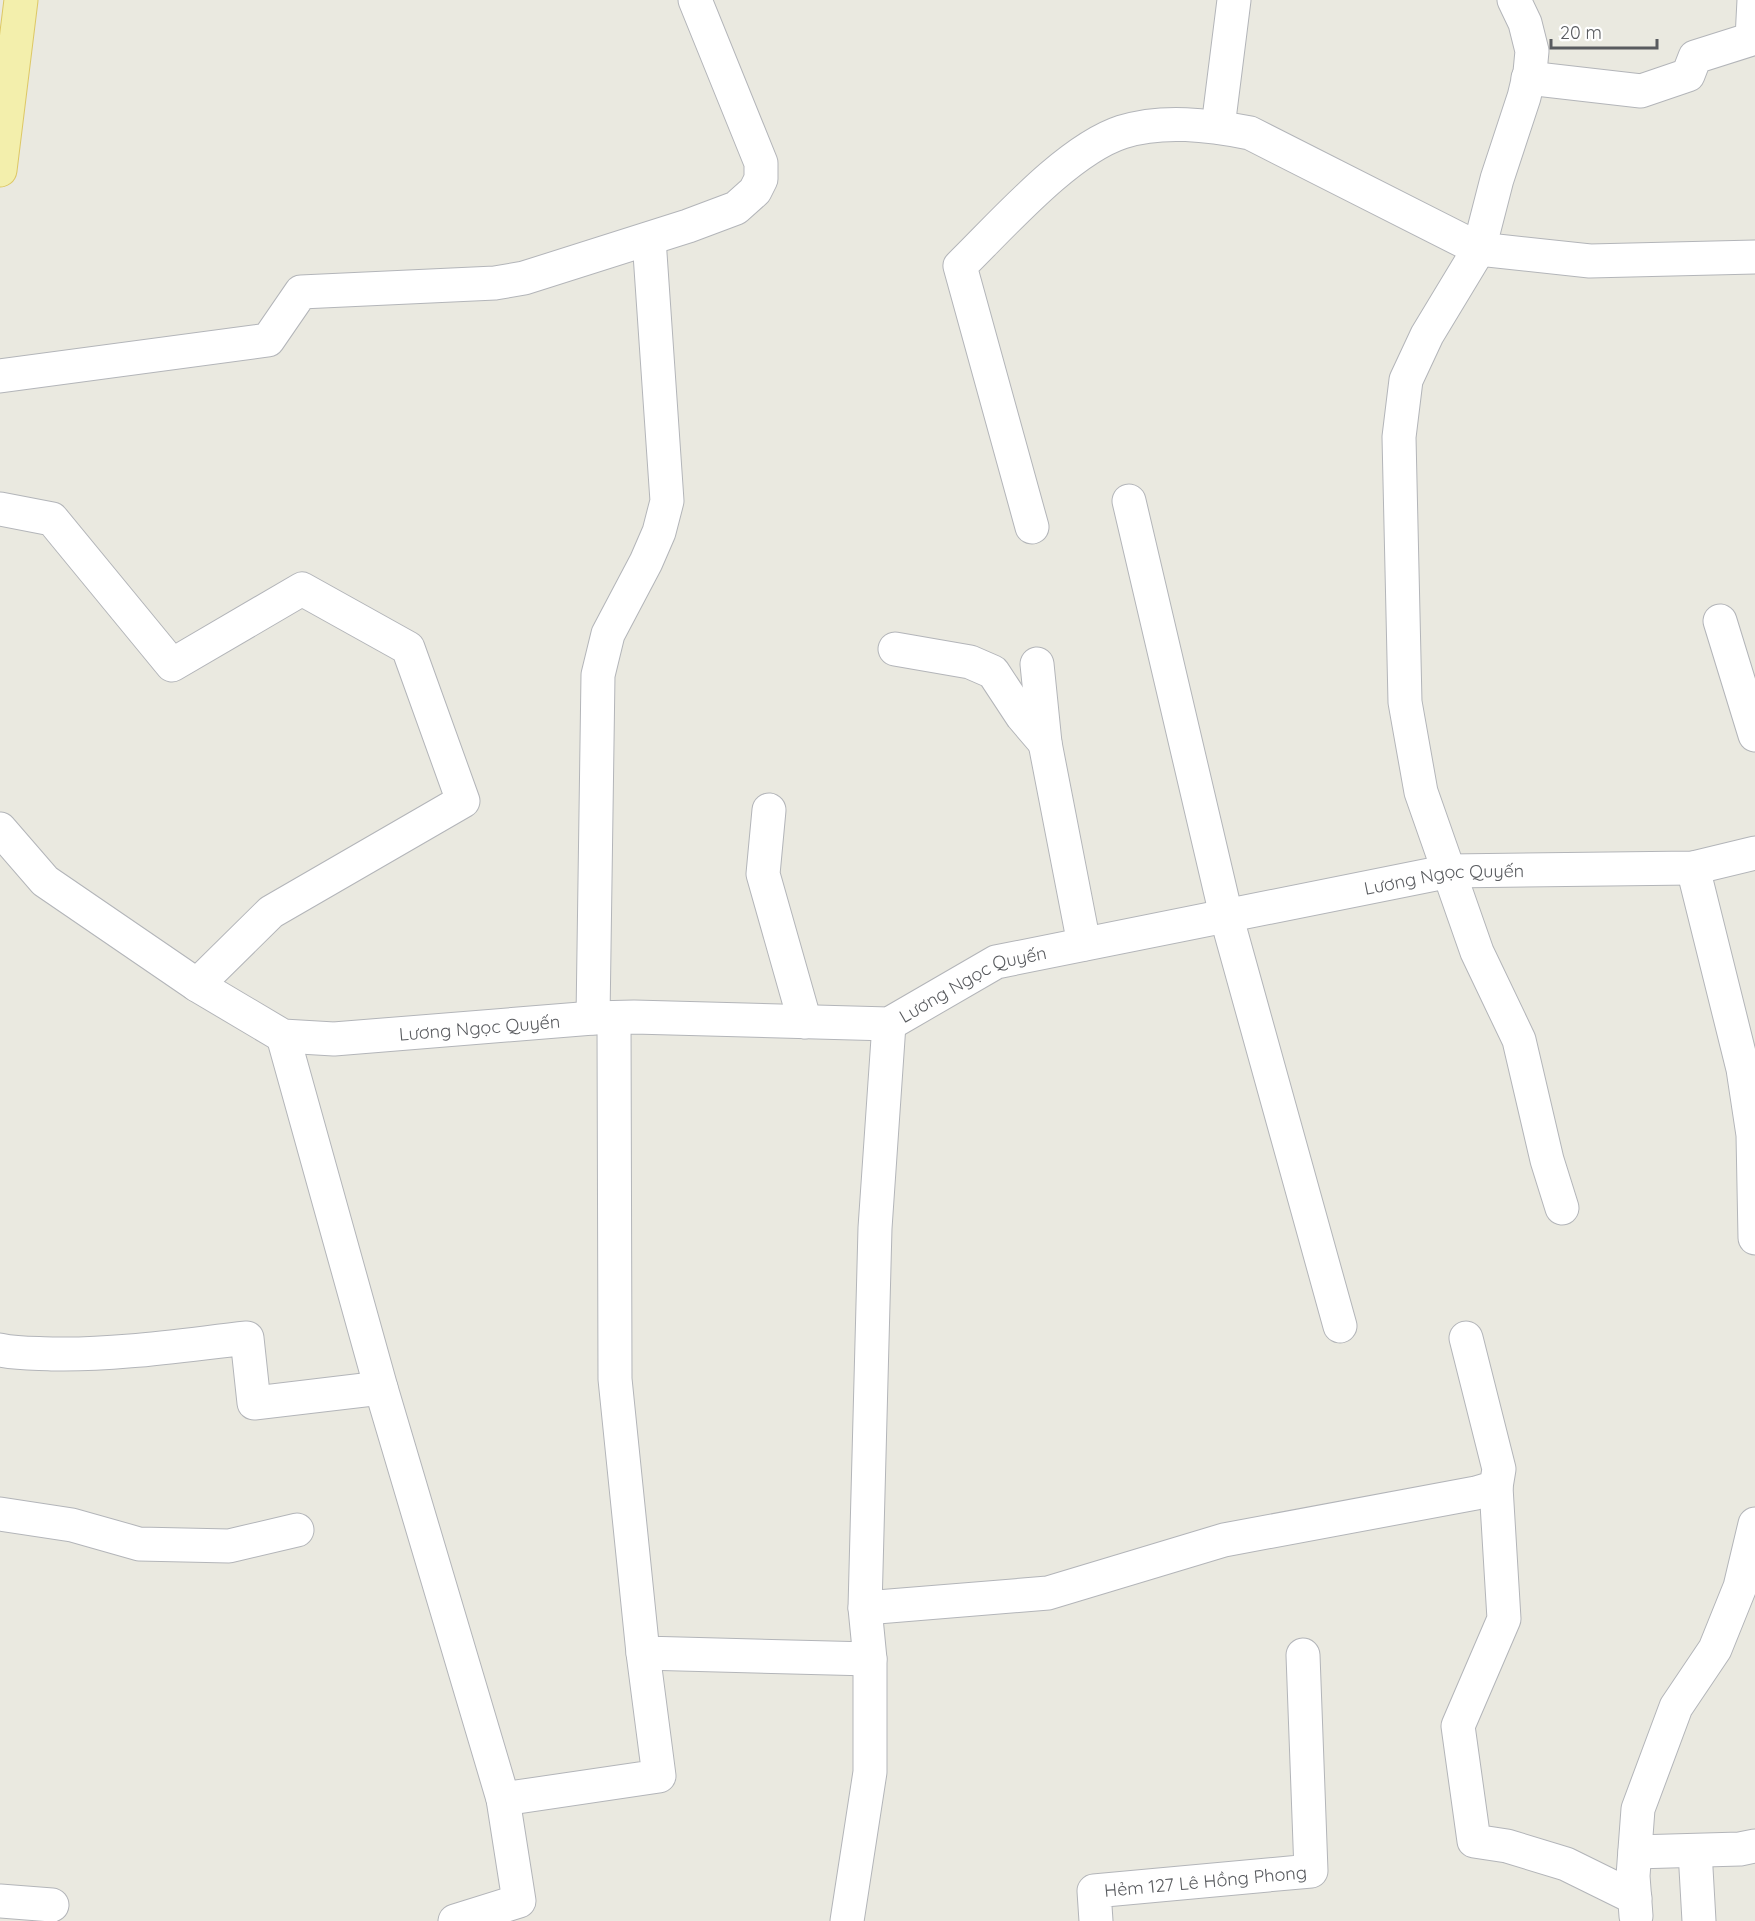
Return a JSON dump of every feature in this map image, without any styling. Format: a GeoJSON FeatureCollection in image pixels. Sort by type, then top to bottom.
{"type":"FeatureCollection","features":[{"type":"Feature","properties":{"kind":"main road"},"geometry":{"type":"LineString","coordinates":[[0,170],[21,0]]}},
{"type":"Feature","properties":{"kind":"street"},"geometry":{"type":"LineString","coordinates":[[0,376],[268,340],[302,292],[495,283],[524,278],[649,239],[736,208],[755,191],[761,179],[760,163],[695,0]]}},
{"type":"Feature","properties":{"kind":"street"},"geometry":{"type":"LineString","coordinates":[[1218,127],[1234,0]]}},
{"type":"Feature","properties":{"kind":"street"},"geometry":{"type":"LineString","coordinates":[[1514,0],[1525,23],[1532,51],[1524,97],[1497,179],[1479,249],[1427,335],[1406,380],[1399,437],[1405,702],[1421,792],[1477,952],[1518,1040],[1547,1160],[1562,1208]]}},
{"type":"Feature","properties":{"kind":"street"},"geometry":{"type":"LineString","coordinates":[[1528,78],[1641,91],[1688,75],[1695,57],[1752,39],[1754,0]]}},
{"type":"Feature","properties":{"kind":"street"},"geometry":{"type":"LineString","coordinates":[[1032,527],[960,266],[1030,196],[1083,152],[1122,132],[1167,124],[1218,127],[1250,133],[1479,249],[1590,261],[1753,263]]}},
{"type":"Feature","properties":{"kind":"street"},"geometry":{"type":"LineString","coordinates":[[503,1799],[659,1776],[643,1653],[615,1379],[603,1018],[598,675],[608,634],[646,562],[667,501],[649,239]]}},
{"type":"Feature","properties":{"kind":"street"},"geometry":{"type":"LineString","coordinates":[[1129,501],[1227,915],[1340,1326]]}},
{"type":"Feature","properties":{"kind":"street"},"geometry":{"type":"LineString","coordinates":[[0,508],[52,519],[171,665],[302,589],[408,648],[463,801],[271,912],[197,985]]}},
{"type":"Feature","properties":{"kind":"street"},"geometry":{"type":"LineString","coordinates":[[1720,621],[1755,735]]}},
{"type":"Feature","properties":{"kind":"street"},"geometry":{"type":"LineString","coordinates":[[895,649],[970,662],[993,672],[1022,716],[1046,742]]}},
{"type":"Feature","properties":{"kind":"street"},"geometry":{"type":"LineString","coordinates":[[1037,663],[1046,742],[1084,944]]}},
{"type":"Feature","properties":{"kind":"street"},"geometry":{"type":"LineString","coordinates":[[769,810],[763,874],[805,1022]]}},
{"type":"Feature","properties":{"kind":"street","name":"Lương Ngọc Quyến"},"geometry":{"type":"LineString","coordinates":[[0,829],[45,880],[197,985],[283,1036],[334,1039],[603,1018],[889,1024],[996,962],[1227,915],[1450,871],[1693,868],[1755,853]]}},
{"type":"Feature","properties":{"kind":"street"},"geometry":{"type":"LineString","coordinates":[[1693,868],[1743,1069],[1753,1135],[1755,1238]]}},
{"type":"Feature","properties":{"kind":"street"},"geometry":{"type":"LineString","coordinates":[[847,1921],[870,1772],[870,1659],[865,1608],[875,1228],[889,1024]]}},
{"type":"Feature","properties":{"kind":"street"},"geometry":{"type":"LineString","coordinates":[[283,1036],[381,1388],[503,1799],[519,1901],[455,1921]]}},
{"type":"Feature","properties":{"kind":"street"},"geometry":{"type":"LineString","coordinates":[[0,1350],[15,1353],[78,1354],[247,1338],[254,1403],[381,1388]]}},
{"type":"Feature","properties":{"kind":"street"},"geometry":{"type":"LineString","coordinates":[[1466,1338],[1499,1469],[1496,1487],[1504,1619],[1458,1726],[1474,1841],[1507,1846],[1566,1864],[1636,1910]]}},
{"type":"Feature","properties":{"kind":"street"},"geometry":{"type":"LineString","coordinates":[[865,1608],[1048,1593],[1224,1540],[1465,1495],[1496,1487]]}},
{"type":"Feature","properties":{"kind":"street"},"geometry":{"type":"LineString","coordinates":[[0,1514],[72,1524],[139,1544],[229,1546],[297,1530]]}},
{"type":"Feature","properties":{"kind":"street"},"geometry":{"type":"LineString","coordinates":[[1636,1910],[1633,1876],[1638,1809],[1676,1707],[1720,1638],[1740,1587],[1755,1524]]}},
{"type":"Feature","properties":{"kind":"street"},"geometry":{"type":"LineString","coordinates":[[643,1653],[870,1659]]}},
{"type":"Feature","properties":{"kind":"street","name":"Hẻm 127 Lê Hồng Phong"},"geometry":{"type":"LineString","coordinates":[[1096,1921],[1094,1891],[1311,1871],[1303,1655]]}},
{"type":"Feature","properties":{"kind":"street"},"geometry":{"type":"LineString","coordinates":[[1635,1852],[1740,1849],[1755,1846]]}},
{"type":"Feature","properties":{"kind":"street"},"geometry":{"type":"LineString","coordinates":[[1695,1851],[1699,1921]]}},
{"type":"Feature","properties":{"kind":"street"},"geometry":{"type":"LineString","coordinates":[[0,1901],[52,1905]]}}]}
